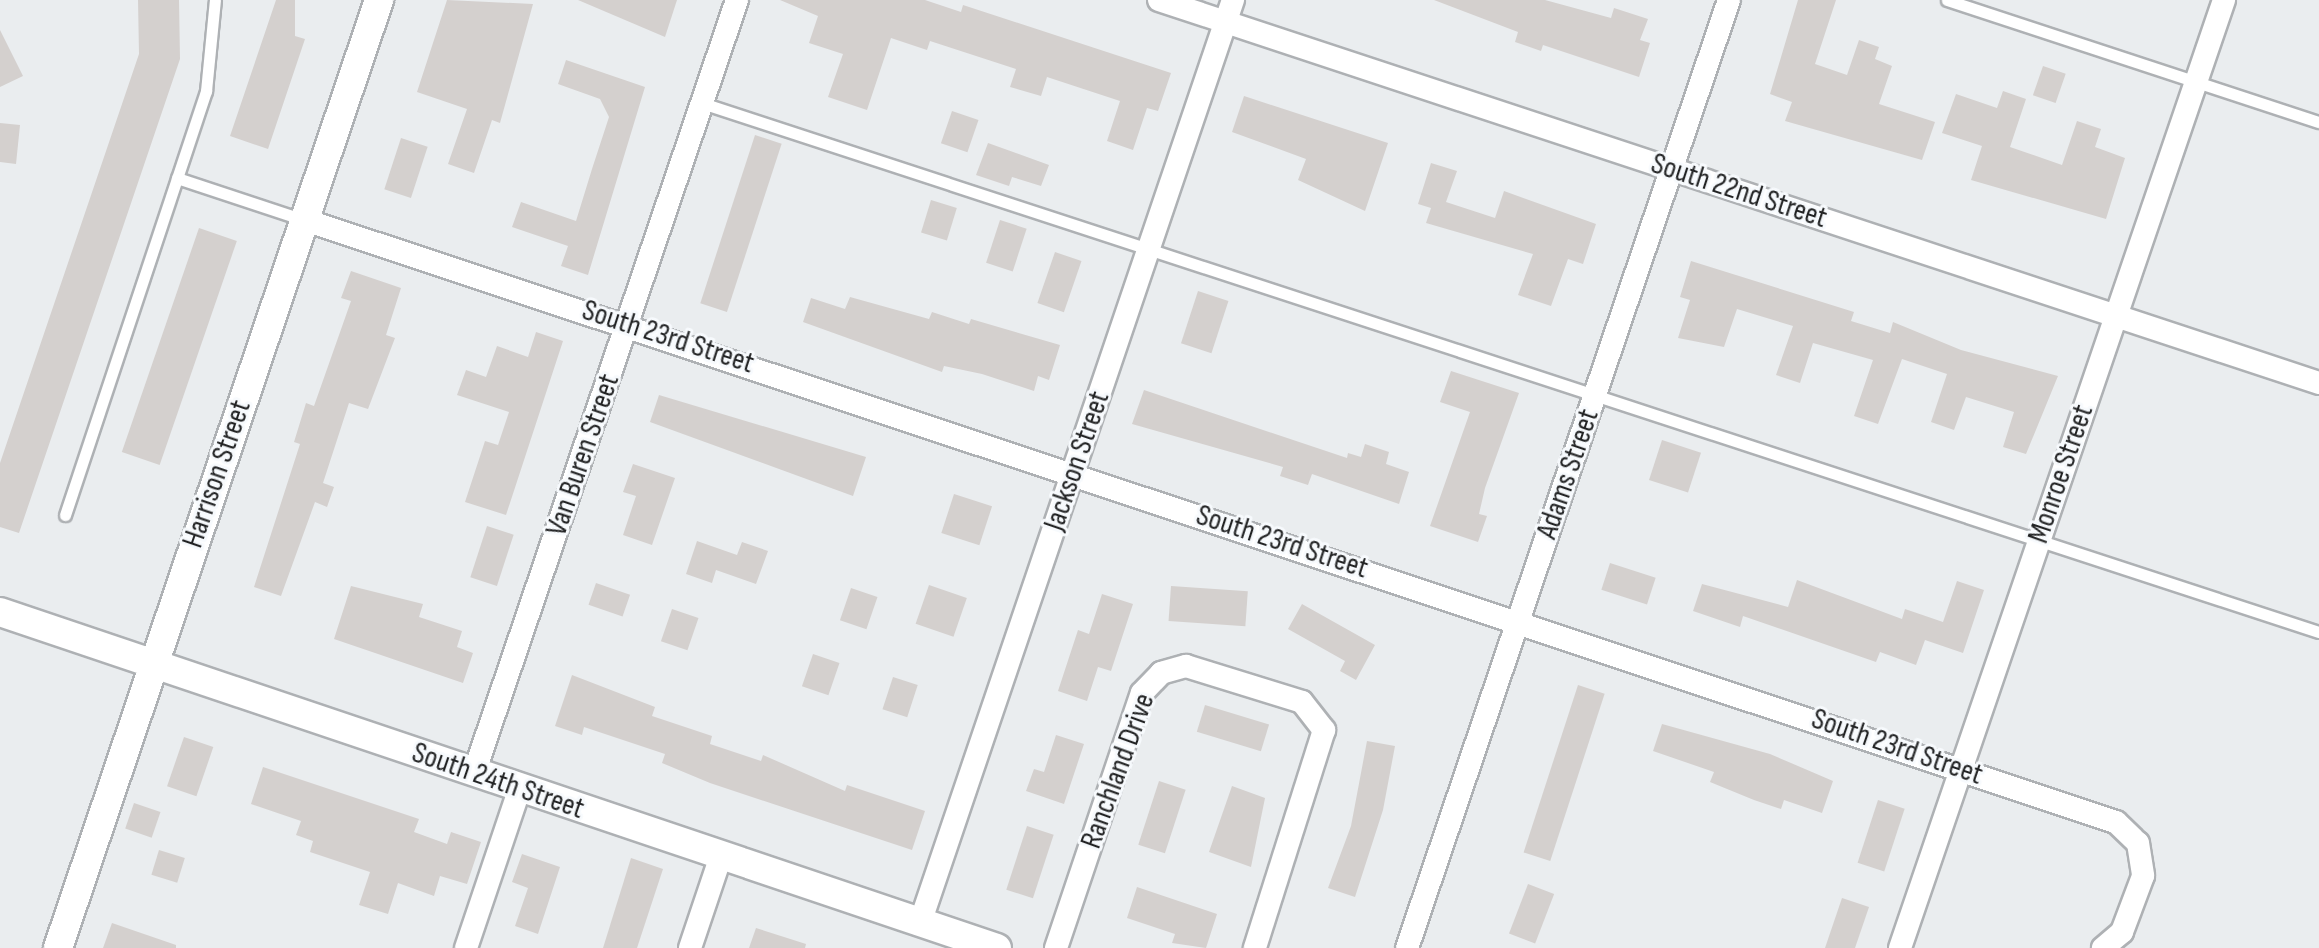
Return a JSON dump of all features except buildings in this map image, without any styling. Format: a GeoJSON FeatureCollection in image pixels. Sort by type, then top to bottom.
{"type":"FeatureCollection","features":[{"type":"Feature","properties":{"kind":"street","name":"Harrison Street"},"geometry":{"type":"LineString","coordinates":[[58,948],[152,662],[379,0]]}},
{"type":"Feature","properties":{"kind":"street","name":"Van Buren Street"},"geometry":{"type":"LineString","coordinates":[[474,773],[737,0]]}},
{"type":"Feature","properties":{"kind":"street","name":"South 22nd Street"},"geometry":{"type":"LineString","coordinates":[[1159,0],[2319,383]]}},
{"type":"Feature","properties":{"kind":"street","name":"Jackson Street"},"geometry":{"type":"LineString","coordinates":[[920,923],[1233,0]]}},
{"type":"Feature","properties":{"kind":"street","name":"Adams Street"},"geometry":{"type":"LineString","coordinates":[[1407,948],[1729,0]]}},
{"type":"Feature","properties":{"kind":"street","name":"Monroe Street"},"geometry":{"type":"LineString","coordinates":[[1900,948],[2224,0]]}},
{"type":"Feature","properties":{"kind":"street","name":"South 23rd Street"},"geometry":{"type":"LineString","coordinates":[[305,220],[627,323],[1962,768],[2128,830],[2143,859],[2143,876],[2122,932],[2103,948]]}},
{"type":"Feature","properties":{"kind":"street","name":"South 24th Street"},"geometry":{"type":"LineString","coordinates":[[0,612],[997,948]]}},
{"type":"Feature","properties":{"kind":"street","name":"Ranchland Drive"},"geometry":{"type":"LineString","coordinates":[[1056,948],[1142,693],[1161,673],[1186,666],[1302,702],[1324,730],[1255,948]]}},
{"type":"Feature","properties":{"kind":"street"},"geometry":{"type":"LineString","coordinates":[[466,948],[520,788]]}},
{"type":"Feature","properties":{"kind":"street"},"geometry":{"type":"LineString","coordinates":[[690,948],[721,856]]}},
{"type":"Feature","properties":{"kind":"lane"},"geometry":{"type":"LineString","coordinates":[[65,515],[212,71],[215,0]]}},
{"type":"Feature","properties":{"kind":"lane"},"geometry":{"type":"LineString","coordinates":[[1947,0],[1966,3],[2319,122]]}},
{"type":"Feature","properties":{"kind":"lane"},"geometry":{"type":"LineString","coordinates":[[702,103],[1595,396],[2040,538],[2319,632]]}},
{"type":"Feature","properties":{"kind":"lane"},"geometry":{"type":"LineString","coordinates":[[177,178],[305,220]]}}]}
